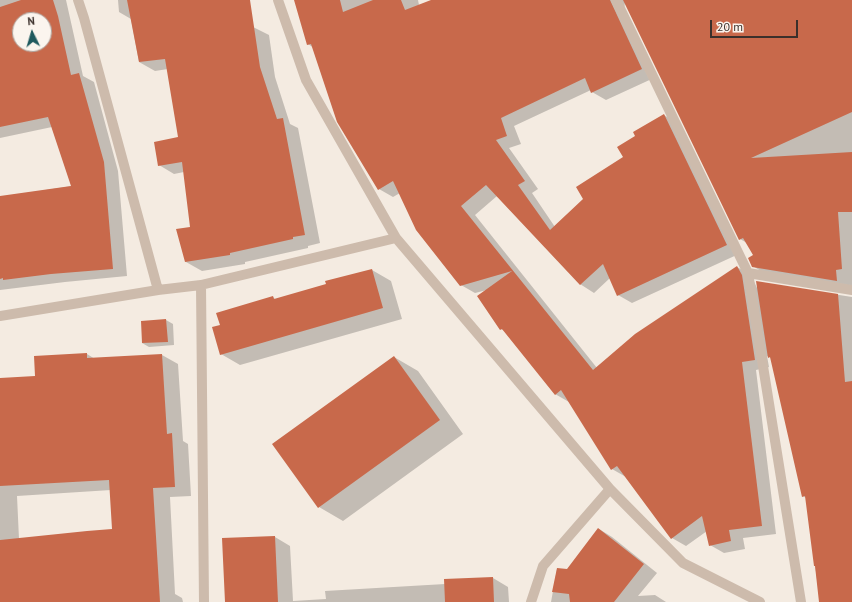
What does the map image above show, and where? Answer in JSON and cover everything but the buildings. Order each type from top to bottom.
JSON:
[{"type":"street","points":[[78,0],[158,290]]},
{"type":"street","points":[[278,0],[306,80],[396,238],[610,489],[683,563],[760,602]]},
{"type":"street","points":[[616,0],[748,272],[801,602]]},
{"type":"street","points":[[0,316],[158,290],[201,285],[396,238]]},
{"type":"street","points":[[748,272],[852,290]]},
{"type":"street","points":[[201,285],[204,602]]},
{"type":"street","points":[[531,602],[543,566],[610,489]]}]
